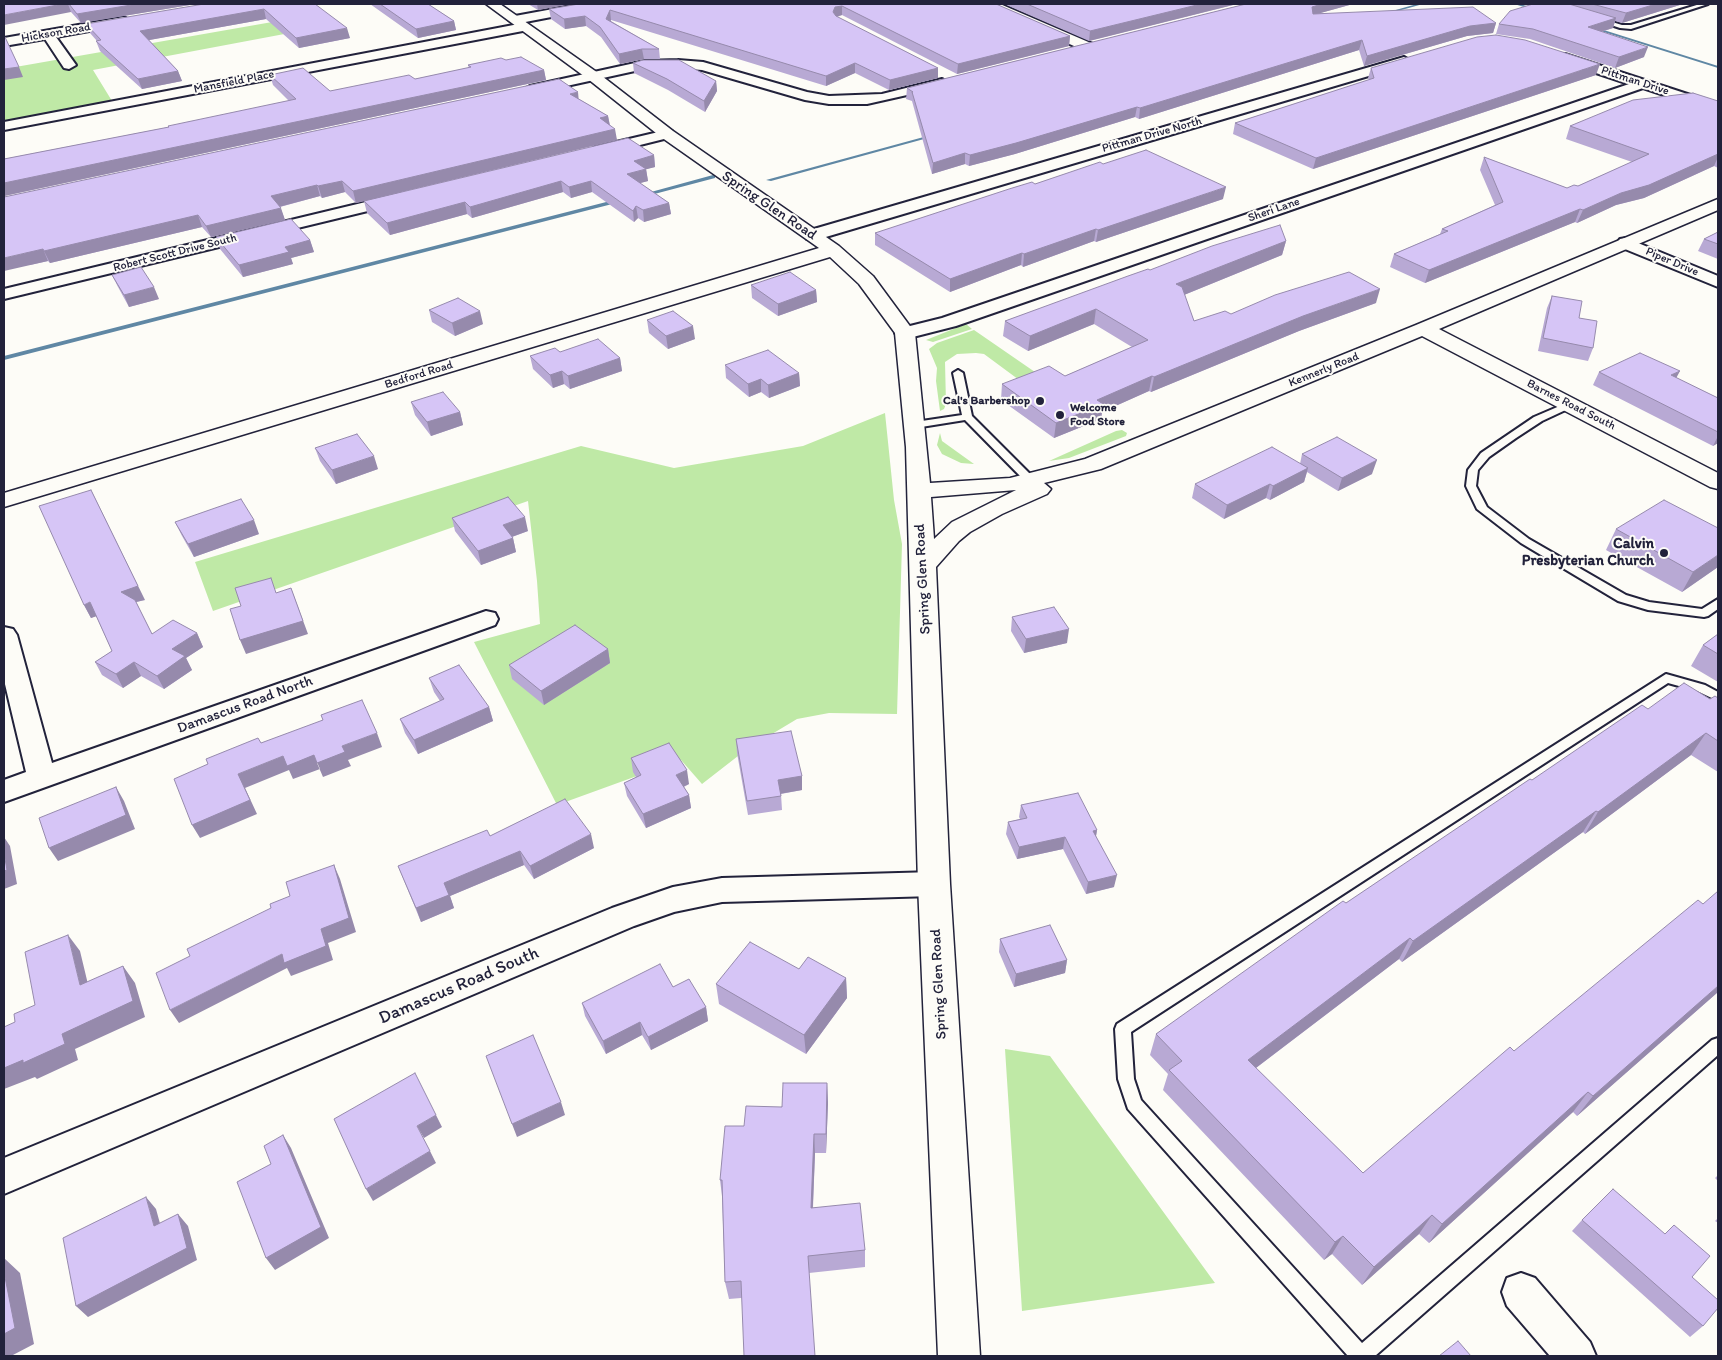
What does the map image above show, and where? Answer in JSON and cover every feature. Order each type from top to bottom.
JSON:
[{"type":"street","name":"Spring Glen Road","points":[[492,4],[592,76],[667,134],[833,250],[866,280],[905,332],[914,425],[923,566],[934,884],[959,1356]]},
{"type":"street","name":"Mansfield Place","points":[[4,126],[519,24],[598,4]]},
{"type":"street","points":[[990,4],[1093,46],[1069,52]]},
{"type":"street","name":"Hickson Road","points":[[4,42],[132,20]]},
{"type":"street","points":[[48,34],[69,65]]},
{"type":"street","name":"Pittman Drive","points":[[1551,53],[1718,109]]},
{"type":"street","name":"Pittman Drive North","points":[[813,236],[1416,57]]},
{"type":"street","points":[[512,94],[644,65],[691,64],[805,96],[845,101],[890,96],[955,80],[936,71]]},
{"type":"street","name":"Sheri Lane","points":[[905,332],[959,319],[1642,84]]},
{"type":"street","points":[[587,153],[667,134]]},
{"type":"street","name":"Robert Scott Drive South","points":[[4,294],[412,196]]},
{"type":"street","name":"Kennerly Road","points":[[918,491],[976,488],[1030,480],[1086,466],[1423,329],[1718,204]]},
{"type":"street","name":"Piper Drive","points":[[1626,243],[1718,282]]},
{"type":"street","name":"Bedford Road","points":[[4,500],[833,250]]},
{"type":"street","name":"Barnes Road South","points":[[1423,329],[1718,482]]},
{"type":"street","points":[[923,566],[950,536],[961,527],[994,509],[1086,466]]},
{"type":"street","name":"Damascus Road North","points":[[4,791],[486,619]]},
{"type":"street","points":[[4,635],[42,778]]},
{"type":"street","name":"Damascus Road South","points":[[4,1176],[623,917],[673,900],[722,890],[934,884]]},
{"type":"street","points":[[1521,1292],[1576,1356]]},
{"type":"lane","points":[[1596,20],[1622,27],[1631,27],[1705,4]]},
{"type":"lane","points":[[958,373],[967,417],[1030,480]]},
{"type":"lane","points":[[1569,405],[1538,419],[1512,436],[1479,462],[1473,470],[1470,486],[1482,509],[1525,541],[1622,598],[1648,606],[1704,613],[1718,603]]},
{"type":"lane","points":[[914,425],[967,417]]},
{"type":"lane","points":[[1718,697],[1701,688],[1666,678],[1123,1029],[1126,1079],[1134,1104],[1361,1356],[1718,1046]]},
{"type":"green space","points":[[278,21],[295,32],[93,70],[112,101],[4,122],[4,69]]},
{"type":"green space","points":[[966,324],[972,329],[933,342],[926,340]]},
{"type":"green space","points":[[974,330],[1048,381],[1030,388],[984,354],[957,354],[945,362],[946,404],[944,409],[940,411],[936,381],[937,368],[929,349],[937,343]]},
{"type":"green space","points":[[885,413],[894,500],[902,544],[897,714],[829,713],[797,719],[747,749],[702,784],[681,760],[557,805],[474,642],[540,624],[528,501],[213,611],[195,562],[581,446],[674,468],[803,446]]},
{"type":"green space","points":[[1122,430],[1127,433],[1126,436],[1069,458],[1049,461],[1116,431]]},
{"type":"green space","points":[[940,433],[942,441],[974,464],[961,463],[942,454],[937,445]]},
{"type":"green space","points":[[1005,1049],[1050,1056],[1215,1283],[1022,1311]]},
{"type":"building","points":[[4,4],[63,4],[4,15]]},
{"type":"building","points":[[69,4],[137,4],[77,14]]},
{"type":"building","points":[[204,4],[315,4],[347,28],[296,38],[264,9],[140,31],[178,71],[138,79],[96,41],[101,40],[86,24]]},
{"type":"building","points":[[380,4],[428,4],[454,21],[416,29]]},
{"type":"building","points":[[579,4],[996,4],[1070,36],[958,64],[842,6],[835,7],[833,12],[836,16],[938,68],[890,80],[855,63],[826,76],[610,10],[606,19],[659,49],[642,49],[619,54],[600,27],[585,16],[564,19],[549,9]]},
{"type":"building","points":[[1027,4],[1201,4],[1090,31]]},
{"type":"building","points":[[1246,4],[1322,4],[1312,7],[1313,14],[1473,7],[1496,23],[1470,26],[1367,56],[1362,40],[1140,108],[1137,107],[1016,143],[970,155],[965,153],[933,163],[913,92],[907,88]]},
{"type":"building","points":[[1533,4],[1569,4],[1616,18],[1588,27],[1648,47],[1619,57],[1533,29],[1499,24],[1510,11]]},
{"type":"building","points":[[1592,4],[1656,4],[1626,13]]},
{"type":"building","points":[[1496,35],[1525,40],[1600,64],[1316,158],[1235,123],[1374,78],[1371,68],[1477,37]]},
{"type":"building","points":[[5,37],[19,67],[4,69]]},
{"type":"building","points":[[521,57],[544,70],[4,183],[4,159],[169,127],[296,99],[270,75],[303,68],[330,91],[409,75],[415,79],[471,67],[468,65],[501,58],[506,60]]},
{"type":"building","points":[[643,60],[679,60],[716,81],[704,101],[667,79],[633,63]]},
{"type":"building","points":[[559,79],[578,92],[570,94],[608,116],[600,118],[615,129],[353,191],[342,181],[317,185],[271,196],[281,208],[206,226],[198,215],[44,251],[43,249],[4,258],[4,197]]},
{"type":"building","points":[[1693,93],[1718,101],[1718,154],[1649,185],[1621,193],[1583,210],[1580,209],[1429,270],[1394,254],[1448,231],[1442,229],[1503,202],[1484,157],[1567,188],[1574,185],[1578,186],[1649,154],[1570,126],[1633,100]]},
{"type":"building","points":[[628,138],[654,155],[634,161],[646,169],[627,174],[669,203],[643,210],[636,206],[633,211],[591,181],[569,187],[561,181],[470,207],[465,202],[387,223],[364,201]]},
{"type":"building","points":[[1146,150],[1226,187],[1024,254],[1022,253],[950,279],[875,233],[1009,189],[1032,182],[1035,184],[1100,162],[1103,164]]},
{"type":"building","points":[[291,219],[310,240],[285,247],[289,252],[239,265],[216,237]]},
{"type":"building","points":[[1280,225],[1286,241],[1176,284],[1182,287],[1194,321],[1225,311],[1231,314],[1275,295],[1349,272],[1380,289],[1303,316],[1154,377],[1152,376],[1097,400],[1103,404],[1056,423],[1002,384],[1049,366],[1065,376],[1148,340],[1096,309],[1030,336],[1005,321],[1212,246]]},
{"type":"building","points":[[1718,232],[1718,244],[1704,239]]},
{"type":"building","points":[[141,267],[154,287],[124,295],[112,275]]},
{"type":"building","points":[[790,272],[816,290],[778,304],[751,285]]},
{"type":"building","points":[[1552,296],[1582,301],[1579,318],[1597,321],[1593,348],[1543,338]]},
{"type":"building","points":[[458,298],[480,311],[452,323],[429,310]]},
{"type":"building","points":[[673,311],[693,326],[666,336],[647,320]]},
{"type":"building","points":[[598,339],[620,358],[568,376],[562,371],[550,375],[530,356],[555,348],[560,352]]},
{"type":"building","points":[[768,350],[799,373],[768,385],[761,379],[748,384],[725,365]]},
{"type":"building","points":[[1640,353],[1680,371],[1671,375],[1718,398],[1718,432],[1599,372]]},
{"type":"building","points":[[443,392],[460,412],[427,422],[411,402]]},
{"type":"building","points":[[357,434],[374,456],[332,470],[315,448]]},
{"type":"building","points":[[1337,437],[1377,460],[1342,478],[1302,454]]},
{"type":"building","points":[[1272,447],[1308,468],[1273,486],[1270,484],[1227,505],[1195,484]]},
{"type":"building","points":[[91,490],[138,586],[121,592],[135,600],[152,634],[173,620],[197,633],[172,649],[185,656],[157,676],[134,662],[116,674],[95,662],[112,651],[90,602],[84,605],[39,506]]},
{"type":"building","points":[[508,497],[525,517],[503,525],[513,538],[478,551],[452,518]]},
{"type":"building","points":[[241,499],[254,520],[188,544],[175,522]]},
{"type":"building","points":[[1664,500],[1718,528],[1718,555],[1693,572],[1616,529]]},
{"type":"building","points":[[271,578],[276,593],[291,588],[303,621],[240,640],[230,609],[241,606],[235,588]]},
{"type":"building","points":[[1054,607],[1069,629],[1026,639],[1012,617]]},
{"type":"building","points":[[575,625],[608,649],[541,691],[509,665]]},
{"type":"building","points":[[1718,634],[1718,654],[1703,645]]},
{"type":"building","points":[[459,665],[489,707],[414,740],[400,719],[444,699],[429,678]]},
{"type":"building","points":[[1684,683],[1710,699],[1715,696],[1718,698],[1718,741],[1706,733],[1598,812],[1596,811],[1413,941],[1410,938],[1248,1060],[1363,1173],[1510,1047],[1514,1051],[1698,900],[1703,904],[1718,891],[1718,986],[1593,1096],[1588,1092],[1442,1224],[1432,1215],[1374,1267],[1343,1236],[1335,1242],[1169,1070],[1182,1061],[1156,1034],[1343,901],[1346,903],[1642,705],[1648,709]]},
{"type":"building","points":[[362,700],[377,733],[342,746],[345,752],[317,763],[314,755],[287,766],[283,756],[238,774],[250,800],[192,825],[174,779],[208,764],[206,759],[258,738],[261,743],[323,720],[321,715]]},
{"type":"building","points":[[791,731],[802,776],[778,780],[781,796],[747,801],[736,739]]},
{"type":"building","points":[[669,743],[687,770],[676,775],[689,795],[643,814],[624,783],[641,775],[631,758]]},
{"type":"building","points":[[116,787],[126,815],[49,848],[39,818]]},
{"type":"building","points":[[1078,793],[1097,830],[1093,831],[1117,875],[1088,882],[1065,837],[1019,847],[1008,822],[1027,818],[1021,805]]},
{"type":"building","points":[[565,799],[591,834],[530,866],[520,851],[444,883],[449,895],[416,908],[398,866],[487,830],[490,836]]},
{"type":"building","points":[[4,853],[7,870],[4,871]]},
{"type":"building","points":[[334,865],[349,918],[321,929],[326,946],[284,963],[282,954],[170,1010],[156,973],[190,956],[187,949],[271,908],[270,904],[290,896],[286,882]]},
{"type":"building","points":[[1050,925],[1067,960],[1016,974],[1000,939]]},
{"type":"building","points":[[68,935],[80,985],[123,966],[133,1001],[62,1034],[65,1044],[23,1063],[23,1060],[4,1068],[4,1027],[15,1022],[14,1014],[35,1005],[25,952]]},
{"type":"building","points":[[750,942],[799,969],[808,957],[846,978],[804,1035],[716,984]]},
{"type":"building","points":[[660,964],[673,987],[689,979],[706,1007],[648,1037],[640,1022],[603,1041],[582,1003]]},
{"type":"building","points":[[533,1035],[561,1102],[512,1124],[486,1056]]},
{"type":"building","points":[[415,1073],[436,1115],[417,1126],[430,1151],[366,1189],[334,1119]]},
{"type":"building","points":[[783,1083],[827,1083],[826,1134],[814,1134],[811,1208],[860,1203],[865,1250],[808,1256],[815,1356],[744,1356],[741,1281],[725,1282],[722,1180],[720,1180],[725,1126],[744,1126],[746,1106],[782,1107]]},
{"type":"building","points":[[283,1135],[321,1227],[266,1258],[237,1182],[271,1164],[264,1146]]},
{"type":"building","points":[[1613,1189],[1665,1234],[1674,1225],[1710,1256],[1692,1277],[1718,1300],[1718,1308],[1703,1326],[1582,1220]]},
{"type":"building","points":[[146,1197],[154,1226],[178,1214],[187,1248],[76,1306],[63,1238]]},
{"type":"building","points":[[4,1272],[15,1328],[4,1334]]},
{"type":"building","points":[[1458,1341],[1471,1356],[1439,1356]]},
{"type":"waterway","points":[[1387,13],[1421,4]]},
{"type":"waterway","points":[[1516,4],[1534,9]]},
{"type":"waterway","points":[[1592,27],[1718,67]]},
{"type":"waterway","points":[[769,180],[933,136]]},
{"type":"waterway","points":[[643,195],[713,177]]},
{"type":"waterway","points":[[4,358],[618,201]]},
{"type":"place","name":"Cal's Barbershop","points":[[1040,401]]},
{"type":"place","name":"Welcome Food Store","points":[[1060,415]]},
{"type":"place","name":"Calvin Presbyterian Church","points":[[1664,553]]}]
